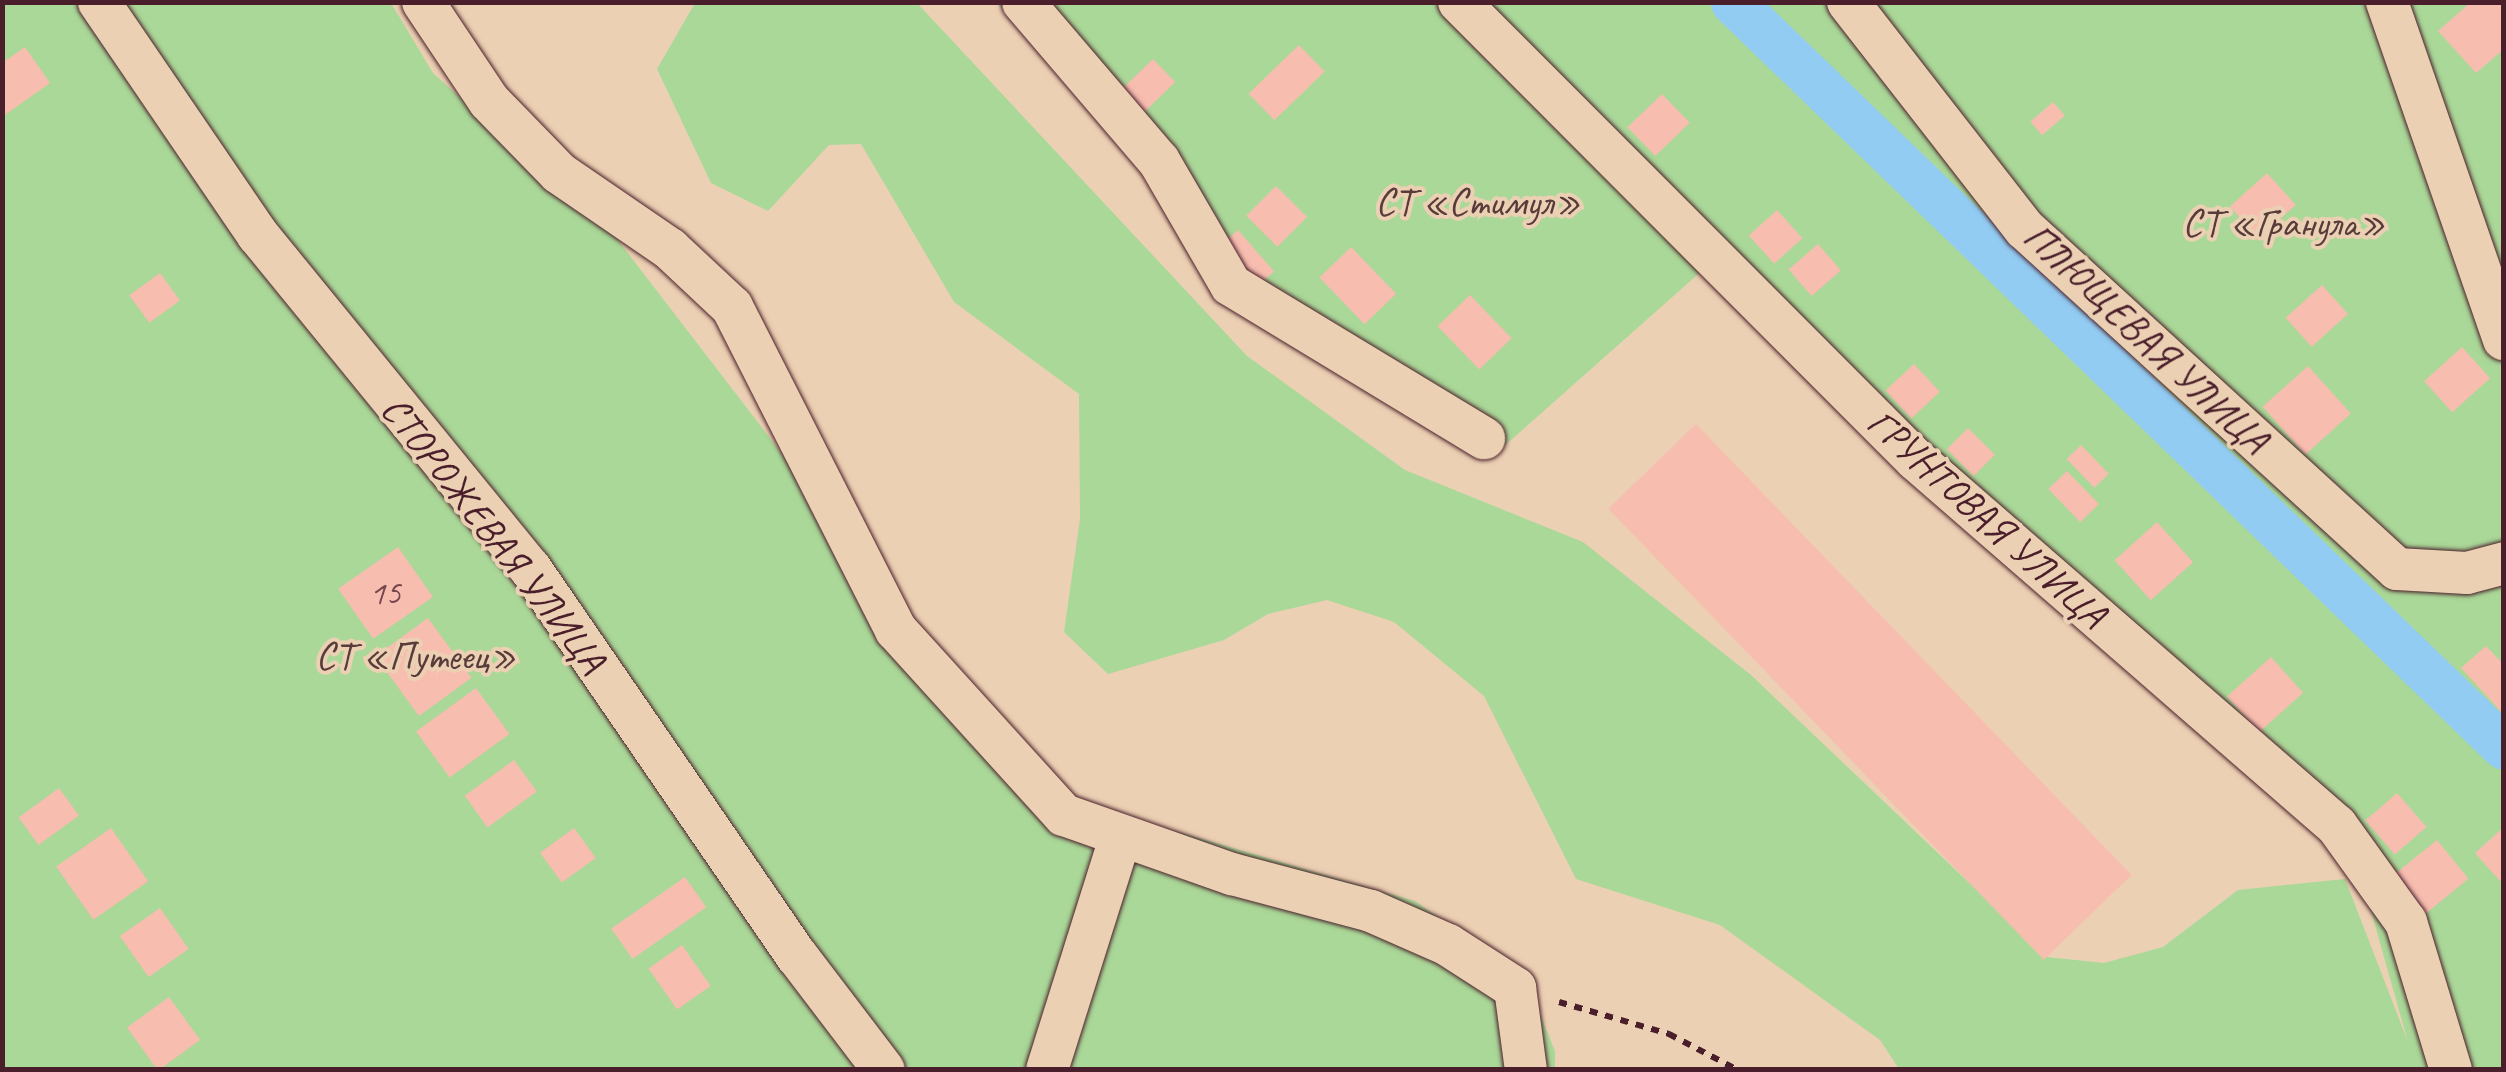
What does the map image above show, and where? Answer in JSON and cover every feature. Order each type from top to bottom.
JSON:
[{"type":"street","name":"СТОРОЖЕВАЯ УЛИЦА","points":[[100,2],[258,235],[530,568],[797,956],[884,1070]]},
{"type":"street","points":[[423,2],[489,101],[558,173],[670,249],[732,306],[896,630],[1064,815],[1120,839],[1370,911],[1448,946],[1515,988],[1526,1070]]},
{"type":"street","points":[[1023,2],[1159,161],[1231,285],[1484,438]]},
{"type":"street","name":"ГРУНТОВАЯ УЛИЦА","points":[[1458,2],[1915,459],[2338,826],[2406,922],[2450,1070]]},
{"type":"street","name":"ПЛЮЩЕВАЯ УЛИЦА","points":[[1848,2],[2025,228],[2397,570],[2467,573],[2504,563]]},
{"type":"street","points":[[2387,2],[2504,339]]},
{"type":"street","points":[[1048,1070],[1120,839]]},
{"type":"path","points":[[1515,988],[1669,1034],[1738,1070]]},
{"type":"green space","name":"СТ «Путеец»","points":[[2,3],[391,3],[433,73],[617,239],[1042,792],[1415,901],[1525,977],[1555,1051],[1555,1069],[3,1069]]},
{"type":"green space","points":[[695,3],[917,3],[1247,356],[1405,470],[1583,542],[1751,675],[2047,957],[2104,963],[2163,947],[2238,890],[2345,879],[2408,1042],[2362,879],[1705,268],[1493,456],[1248,287],[997,3],[2503,3],[2503,1069],[1899,1069],[1880,1040],[1720,925],[1576,879],[1484,696],[1394,622],[1327,600],[1268,614],[1224,640],[1108,674],[1064,632],[1080,519],[1079,394],[954,302],[861,144],[829,145],[768,211],[711,183],[657,69]]},
{"type":"building","points":[[2471,2],[2504,2],[2504,49],[2476,73],[2438,31]]},
{"type":"building","points":[[1299,45],[1325,72],[1274,120],[1249,94]]},
{"type":"building","points":[[25,47],[50,83],[2,117],[2,63]]},
{"type":"building","points":[[1153,59],[1175,82],[1138,118],[1116,95]]},
{"type":"building","points":[[1662,94],[1690,123],[1655,156],[1627,127]]},
{"type":"building","points":[[2053,102],[2065,116],[2042,135],[2030,122]]},
{"type":"building","points":[[2267,173],[2296,205],[2259,238],[2230,206]]},
{"type":"building","points":[[1276,186],[1307,217],[1277,247],[1246,216]]},
{"type":"building","points":[[1777,210],[1802,238],[1774,264],[1749,235]]},
{"type":"building","points":[[1238,230],[1274,272],[1258,285],[1222,244]]},
{"type":"building","points":[[1818,244],[1841,270],[1812,296],[1789,270]]},
{"type":"building","points":[[1351,247],[1396,294],[1365,324],[1319,278]]},
{"type":"building","points":[[160,273],[180,301],[149,323],[129,295]]},
{"type":"building","points":[[2322,285],[2348,314],[2312,347],[2286,318]]},
{"type":"building","points":[[1470,295],[1512,338],[1479,369],[1438,326]]},
{"type":"building","points":[[2462,347],[2490,378],[2452,412],[2424,381]]},
{"type":"building","points":[[1914,364],[1940,392],[1911,418],[1885,391]]},
{"type":"building","points":[[2308,366],[2351,414],[2305,454],[2263,407]]},
{"type":"building","points":[[1696,424],[2132,875],[2044,960],[1608,509]]},
{"type":"building","points":[[1968,428],[1995,455],[1974,476],[1947,449]]},
{"type":"building","points":[[2081,445],[2109,474],[2094,488],[2067,459]]},
{"type":"building","points":[[2067,471],[2099,504],[2080,522],[2048,489]]},
{"type":"building","points":[[2157,522],[2193,562],[2151,600],[2115,560]]},
{"type":"building","points":[[398,547],[433,597],[373,639],[338,589]]},
{"type":"building","points":[[428,618],[471,678],[419,716],[375,656]]},
{"type":"building","points":[[2486,646],[2504,665],[2504,715],[2461,668]]},
{"type":"building","points":[[2271,657],[2303,693],[2259,732],[2227,696]]},
{"type":"building","points":[[476,688],[510,734],[450,778],[416,731]]},
{"type":"building","points":[[514,760],[537,792],[488,827],[465,796]]},
{"type":"building","points":[[59,788],[79,816],[39,845],[19,817]]},
{"type":"building","points":[[2397,793],[2427,827],[2395,855],[2365,821]]},
{"type":"building","points":[[2504,827],[2504,878],[2500,881],[2475,853]]},
{"type":"building","points":[[111,828],[148,881],[93,920],[56,866]]},
{"type":"building","points":[[574,828],[596,858],[562,883],[540,853]]},
{"type":"building","points":[[2437,840],[2468,879],[2426,913],[2394,875]]},
{"type":"building","points":[[685,877],[706,907],[632,959],[611,929]]},
{"type":"building","points":[[160,908],[189,949],[149,977],[120,936]]},
{"type":"building","points":[[682,945],[711,986],[677,1009],[648,969]]},
{"type":"building","points":[[169,997],[200,1040],[158,1070],[127,1028]]},
{"type":"waterway","points":[[1733,2],[2504,747]]},
{"type":"park label","name":"СТ «Стимул»","points":[[1478,202]]},
{"type":"park label","name":"СТ «Гранула»","points":[[2284,223]]}]
